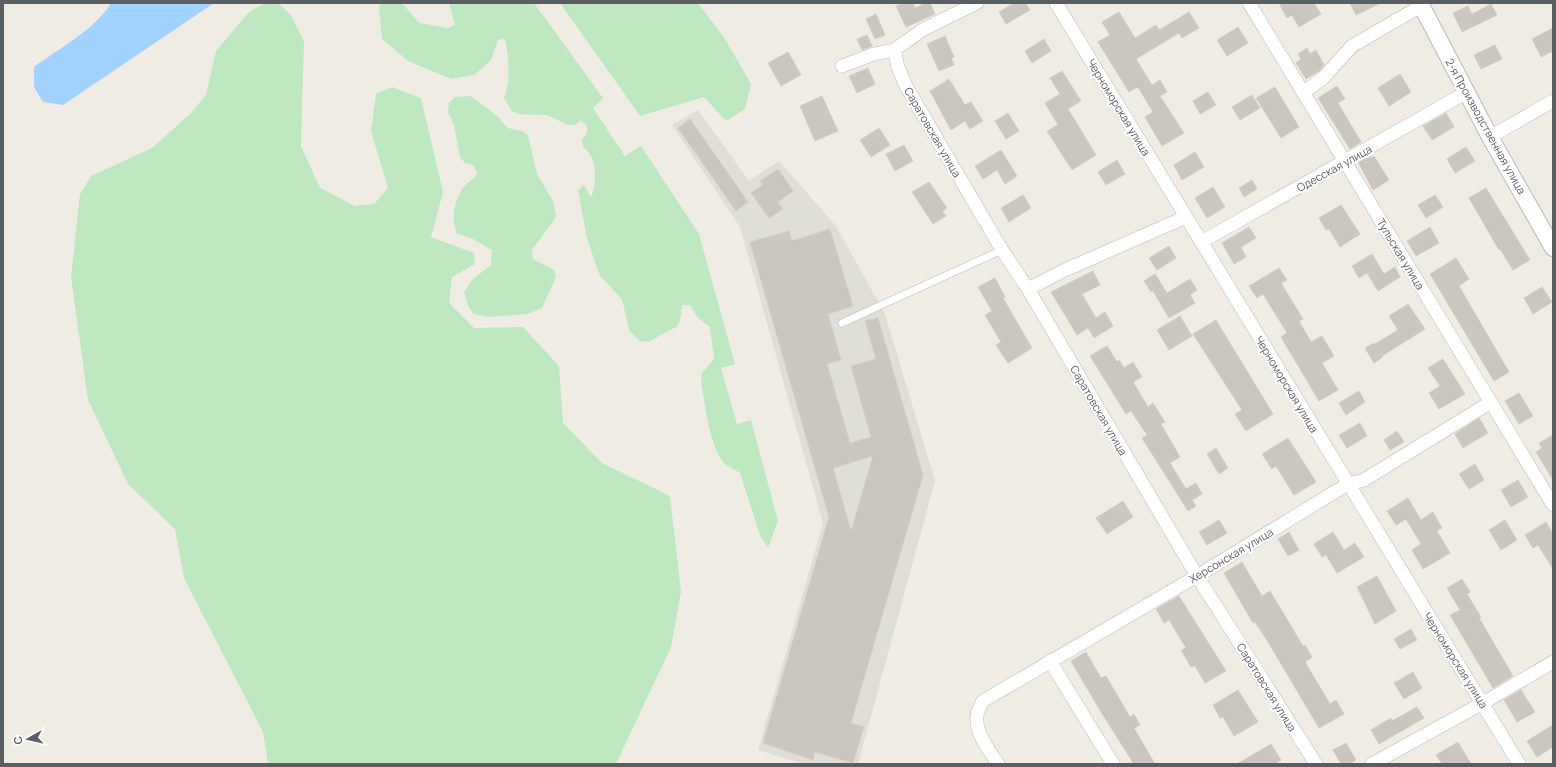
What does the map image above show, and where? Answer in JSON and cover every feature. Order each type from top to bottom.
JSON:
[{"type":"street","points":[[842,66],[874,54],[894,50],[924,29],[977,3]]},
{"type":"street","name":"Черноморская улица","points":[[1056,3],[1519,764]]},
{"type":"street","name":"Тульская улица","points":[[1249,3],[1553,505]]},
{"type":"street","points":[[1303,93],[1324,77],[1352,46],[1420,4]]},
{"type":"street","name":"2-я Производственная улица","points":[[1420,4],[1490,137],[1553,248]]},
{"type":"street","name":"Саратовская улица","points":[[894,50],[898,67],[906,86],[1002,250],[1028,289],[1196,576],[1316,764]]},
{"type":"street","name":"Одесская улица","points":[[1201,242],[1467,92]]},
{"type":"street","points":[[1490,137],[1553,101]]},
{"type":"street","points":[[1028,289],[1065,270],[1186,217]]},
{"type":"street","name":"Херсонская улица","points":[[998,764],[981,736],[977,726],[976,714],[983,701],[1196,576],[1348,484],[1364,480],[1491,402]]},
{"type":"street","points":[[1050,661],[1113,764]]},
{"type":"street","points":[[1372,764],[1483,703],[1553,662]]},
{"type":"lane","points":[[842,323],[1002,250]]},
{"type":"shaded area","points":[[698,110],[749,181],[779,161],[836,226],[885,314],[935,481],[858,764],[804,764],[758,750],[823,523],[740,227],[672,125]]},
{"type":"green space","points":[[266,3],[278,3],[290,14],[304,41],[301,146],[320,188],[355,206],[374,204],[388,188],[371,131],[376,94],[392,87],[421,98],[443,192],[431,237],[474,253],[475,264],[452,277],[449,303],[474,328],[523,327],[559,366],[563,423],[602,463],[670,496],[681,592],[671,647],[616,764],[268,764],[263,732],[184,578],[175,529],[128,484],[88,400],[71,277],[80,194],[91,176],[152,148],[190,114],[206,95],[216,51],[249,12]]},
{"type":"green space","points":[[381,3],[402,3],[419,23],[447,28],[455,25],[449,3],[534,3],[603,98],[593,108],[625,156],[641,146],[699,234],[735,364],[721,368],[737,424],[751,420],[778,521],[768,548],[760,535],[740,473],[726,465],[720,458],[712,437],[706,413],[701,380],[702,373],[714,359],[710,327],[698,318],[690,305],[682,305],[680,321],[676,327],[648,342],[640,341],[629,330],[622,299],[600,276],[587,239],[578,190],[584,185],[591,197],[595,177],[594,163],[588,152],[583,147],[582,140],[587,133],[587,126],[581,120],[575,125],[568,125],[547,115],[519,114],[512,111],[504,98],[508,84],[509,69],[505,39],[498,40],[491,60],[474,75],[451,79],[408,61],[382,39],[379,7]]},
{"type":"green space","points":[[560,3],[698,3],[725,39],[751,84],[745,109],[726,121],[704,97],[640,116]]},
{"type":"green space","points":[[471,96],[496,115],[508,128],[522,131],[528,135],[537,174],[553,201],[556,217],[532,250],[533,259],[554,270],[556,277],[542,308],[528,314],[490,317],[474,314],[469,308],[464,292],[473,279],[491,265],[492,250],[471,238],[457,234],[454,223],[455,205],[459,194],[477,173],[473,165],[465,163],[460,157],[454,125],[448,112],[449,103],[455,97]]},
{"type":"water","points":[[111,3],[214,3],[63,105],[43,102],[34,87],[34,67],[86,30],[96,21]]},
{"type":"building","points":[[903,3],[913,3],[915,8],[926,3],[930,3],[935,14],[906,27],[896,6]]},
{"type":"building","points":[[1014,3],[1025,3],[1030,10],[1006,24],[999,12]]},
{"type":"building","points":[[1279,3],[1314,3],[1321,14],[1299,27],[1292,15],[1287,18]]},
{"type":"building","points":[[1350,3],[1381,3],[1356,15]]},
{"type":"building","points":[[1491,4],[1497,15],[1462,32],[1453,13],[1468,6],[1472,14]]},
{"type":"building","points":[[1119,12],[1135,38],[1156,25],[1159,30],[1189,12],[1199,28],[1182,38],[1179,33],[1136,59],[1152,85],[1160,80],[1167,92],[1160,96],[1184,133],[1162,146],[1145,117],[1153,112],[1138,87],[1129,92],[1098,42],[1110,35],[1102,22]]},
{"type":"building","points":[[876,14],[885,35],[875,39],[866,19]]},
{"type":"building","points":[[1238,27],[1248,43],[1227,56],[1217,40]]},
{"type":"building","points":[[1553,28],[1553,51],[1541,57],[1532,39]]},
{"type":"building","points":[[867,35],[872,46],[862,50],[857,39]]},
{"type":"building","points":[[945,36],[954,57],[951,58],[954,65],[939,71],[927,44]]},
{"type":"building","points":[[1044,39],[1051,51],[1032,63],[1025,51]]},
{"type":"building","points":[[1495,45],[1502,59],[1481,69],[1474,55]]},
{"type":"building","points":[[1307,48],[1310,54],[1316,50],[1324,65],[1319,71],[1306,79],[1296,63],[1301,59],[1298,54]]},
{"type":"building","points":[[788,52],[801,75],[781,86],[768,63]]},
{"type":"building","points":[[868,68],[875,84],[857,93],[849,76]]},
{"type":"building","points":[[1062,71],[1081,101],[1068,109],[1096,155],[1072,170],[1047,131],[1058,125],[1045,103],[1060,94],[1050,78]]},
{"type":"building","points":[[1400,74],[1411,92],[1389,106],[1378,88]]},
{"type":"building","points":[[949,79],[965,105],[971,102],[983,121],[970,129],[965,121],[951,130],[930,91]]},
{"type":"building","points":[[1337,86],[1345,99],[1338,103],[1361,142],[1350,149],[1318,98]]},
{"type":"building","points":[[1275,87],[1299,127],[1281,138],[1256,98]]},
{"type":"building","points":[[1208,92],[1216,105],[1200,114],[1193,101]]},
{"type":"building","points":[[1252,95],[1260,108],[1240,120],[1232,107]]},
{"type":"building","points":[[822,96],[838,131],[815,141],[800,106]]},
{"type":"building","points":[[1008,113],[1019,131],[1006,139],[995,121]]},
{"type":"building","points":[[1446,113],[1454,127],[1432,140],[1423,126]]},
{"type":"building","points":[[690,119],[748,202],[736,211],[678,128]]},
{"type":"building","points":[[879,128],[890,145],[871,157],[860,140]]},
{"type":"building","points":[[904,145],[913,161],[895,171],[886,154]]},
{"type":"building","points":[[1466,147],[1475,161],[1455,173],[1447,159]]},
{"type":"building","points":[[1001,150],[1017,176],[1005,184],[997,170],[983,179],[975,166]]},
{"type":"building","points":[[1195,152],[1204,167],[1182,180],[1174,165]]},
{"type":"building","points":[[1370,156],[1371,158],[1374,156],[1389,180],[1373,190],[1358,162]]},
{"type":"building","points":[[1117,160],[1125,174],[1106,185],[1098,172]]},
{"type":"building","points":[[778,169],[793,191],[778,202],[783,209],[769,218],[751,193],[763,185],[760,181]]},
{"type":"building","points":[[1252,180],[1257,189],[1244,197],[1239,188]]},
{"type":"building","points":[[929,182],[947,208],[942,211],[946,216],[933,224],[912,192]]},
{"type":"building","points":[[1213,187],[1225,207],[1207,218],[1195,198]]},
{"type":"building","points":[[1486,188],[1530,260],[1513,270],[1500,249],[1499,250],[1469,198]]},
{"type":"building","points":[[1023,195],[1031,208],[1009,222],[1001,208]]},
{"type":"building","points":[[1435,195],[1443,207],[1426,218],[1418,205]]},
{"type":"building","points":[[1341,205],[1360,234],[1340,247],[1329,229],[1326,230],[1319,218]]},
{"type":"building","points":[[1249,227],[1256,238],[1241,247],[1246,257],[1234,264],[1222,243]]},
{"type":"building","points":[[1430,227],[1439,243],[1416,256],[1407,241]]},
{"type":"building","points":[[830,229],[853,306],[828,314],[841,360],[827,364],[850,443],[871,437],[851,366],[876,359],[865,321],[878,318],[923,475],[851,723],[864,727],[853,763],[815,752],[813,760],[763,743],[829,517],[750,242],[789,231],[792,241]],"holes":[[[873,456],[851,531],[833,468]]]},
{"type":"building","points":[[1169,246],[1176,258],[1157,270],[1149,258]]},
{"type":"building","points":[[1372,254],[1384,274],[1395,267],[1400,277],[1378,291],[1367,273],[1359,278],[1352,266]]},
{"type":"building","points":[[1456,258],[1469,279],[1459,286],[1509,372],[1494,381],[1430,274]]},
{"type":"building","points":[[1279,268],[1287,280],[1281,283],[1303,319],[1299,321],[1311,342],[1322,336],[1334,356],[1322,363],[1338,390],[1319,401],[1281,337],[1287,333],[1263,294],[1257,298],[1249,286]]},
{"type":"building","points":[[1093,271],[1100,285],[1082,294],[1096,318],[1105,312],[1113,326],[1094,338],[1088,328],[1077,335],[1051,292]]},
{"type":"building","points":[[1155,274],[1167,293],[1190,279],[1197,290],[1190,295],[1195,303],[1169,318],[1153,291],[1151,292],[1144,281]]},
{"type":"building","points":[[995,278],[1005,297],[1003,298],[1032,348],[1008,363],[996,345],[1001,342],[985,315],[992,311],[978,287]]},
{"type":"building","points":[[1542,287],[1552,302],[1533,314],[1524,298]]},
{"type":"building","points":[[1408,304],[1425,329],[1382,356],[1383,357],[1374,363],[1365,348],[1374,343],[1375,344],[1398,330],[1389,316]]},
{"type":"building","points":[[1180,316],[1192,336],[1169,350],[1157,330]]},
{"type":"building","points":[[1216,320],[1273,414],[1246,431],[1235,414],[1242,410],[1193,334]]},
{"type":"building","points":[[1107,346],[1117,362],[1119,360],[1124,368],[1133,362],[1142,377],[1133,382],[1148,407],[1153,403],[1165,422],[1161,424],[1180,457],[1170,463],[1186,489],[1196,483],[1202,494],[1192,500],[1196,506],[1188,511],[1142,438],[1147,435],[1131,411],[1126,414],[1090,356]]},
{"type":"building","points":[[1443,359],[1465,394],[1439,409],[1429,393],[1440,386],[1428,368]]},
{"type":"building","points":[[1359,391],[1365,402],[1346,415],[1339,403]]},
{"type":"building","points":[[1519,393],[1533,416],[1519,424],[1505,401]]},
{"type":"building","points":[[1479,418],[1488,433],[1463,448],[1455,434]]},
{"type":"building","points":[[1360,423],[1367,436],[1347,448],[1339,435]]},
{"type":"building","points":[[1397,431],[1404,442],[1390,450],[1384,440]]},
{"type":"building","points":[[1553,435],[1553,480],[1536,452],[1542,448],[1539,443]]},
{"type":"building","points":[[1288,438],[1316,482],[1294,495],[1276,466],[1272,469],[1262,454]]},
{"type":"building","points":[[1216,448],[1228,468],[1219,474],[1207,454]]},
{"type":"building","points":[[1475,464],[1484,480],[1469,489],[1459,474]]},
{"type":"building","points":[[1518,480],[1528,497],[1511,507],[1501,490]]},
{"type":"building","points":[[1408,498],[1421,520],[1433,512],[1442,528],[1437,531],[1450,553],[1423,569],[1412,550],[1421,544],[1406,519],[1396,525],[1387,511]]},
{"type":"building","points":[[1123,501],[1133,517],[1107,534],[1096,518]]},
{"type":"building","points":[[1219,520],[1227,533],[1207,545],[1199,532]]},
{"type":"building","points":[[1505,520],[1517,540],[1501,550],[1489,530]]},
{"type":"building","points":[[1546,522],[1553,534],[1553,569],[1538,545],[1533,548],[1525,535]]},
{"type":"building","points":[[1289,532],[1299,550],[1288,556],[1278,539]]},
{"type":"building","points":[[1333,532],[1344,550],[1355,543],[1364,557],[1337,573],[1326,555],[1322,557],[1314,544]]},
{"type":"building","points":[[1242,562],[1262,596],[1270,591],[1303,646],[1305,645],[1312,657],[1305,662],[1330,704],[1336,700],[1344,714],[1319,728],[1268,642],[1255,622],[1253,623],[1224,573]]},
{"type":"building","points":[[1377,576],[1396,611],[1375,624],[1357,587]]},
{"type":"building","points":[[1462,579],[1470,592],[1467,594],[1481,617],[1479,618],[1513,676],[1493,688],[1450,615],[1460,610],[1447,588]]},
{"type":"building","points":[[1179,596],[1226,671],[1205,683],[1195,666],[1191,667],[1181,650],[1186,648],[1169,620],[1164,623],[1156,609]]},
{"type":"building","points":[[1411,629],[1417,640],[1400,649],[1394,639]]},
{"type":"building","points":[[1086,652],[1101,678],[1106,676],[1130,717],[1134,714],[1140,725],[1134,728],[1155,764],[1134,764],[1101,712],[1071,661]]},
{"type":"building","points":[[1413,672],[1422,688],[1404,699],[1394,683]]},
{"type":"building","points":[[1238,690],[1258,722],[1234,736],[1223,717],[1220,718],[1213,705]]},
{"type":"building","points":[[1521,690],[1535,712],[1517,722],[1504,700]]},
{"type":"building","points":[[1417,707],[1424,718],[1379,744],[1371,730],[1391,718],[1392,721]]},
{"type":"building","points":[[1553,725],[1553,747],[1537,757],[1527,741]]},
{"type":"building","points":[[1458,742],[1471,764],[1442,764],[1436,755]]},
{"type":"building","points":[[1346,743],[1356,760],[1349,764],[1341,764],[1333,750]]},
{"type":"building","points":[[1271,744],[1281,760],[1274,764],[1237,764]]}]
